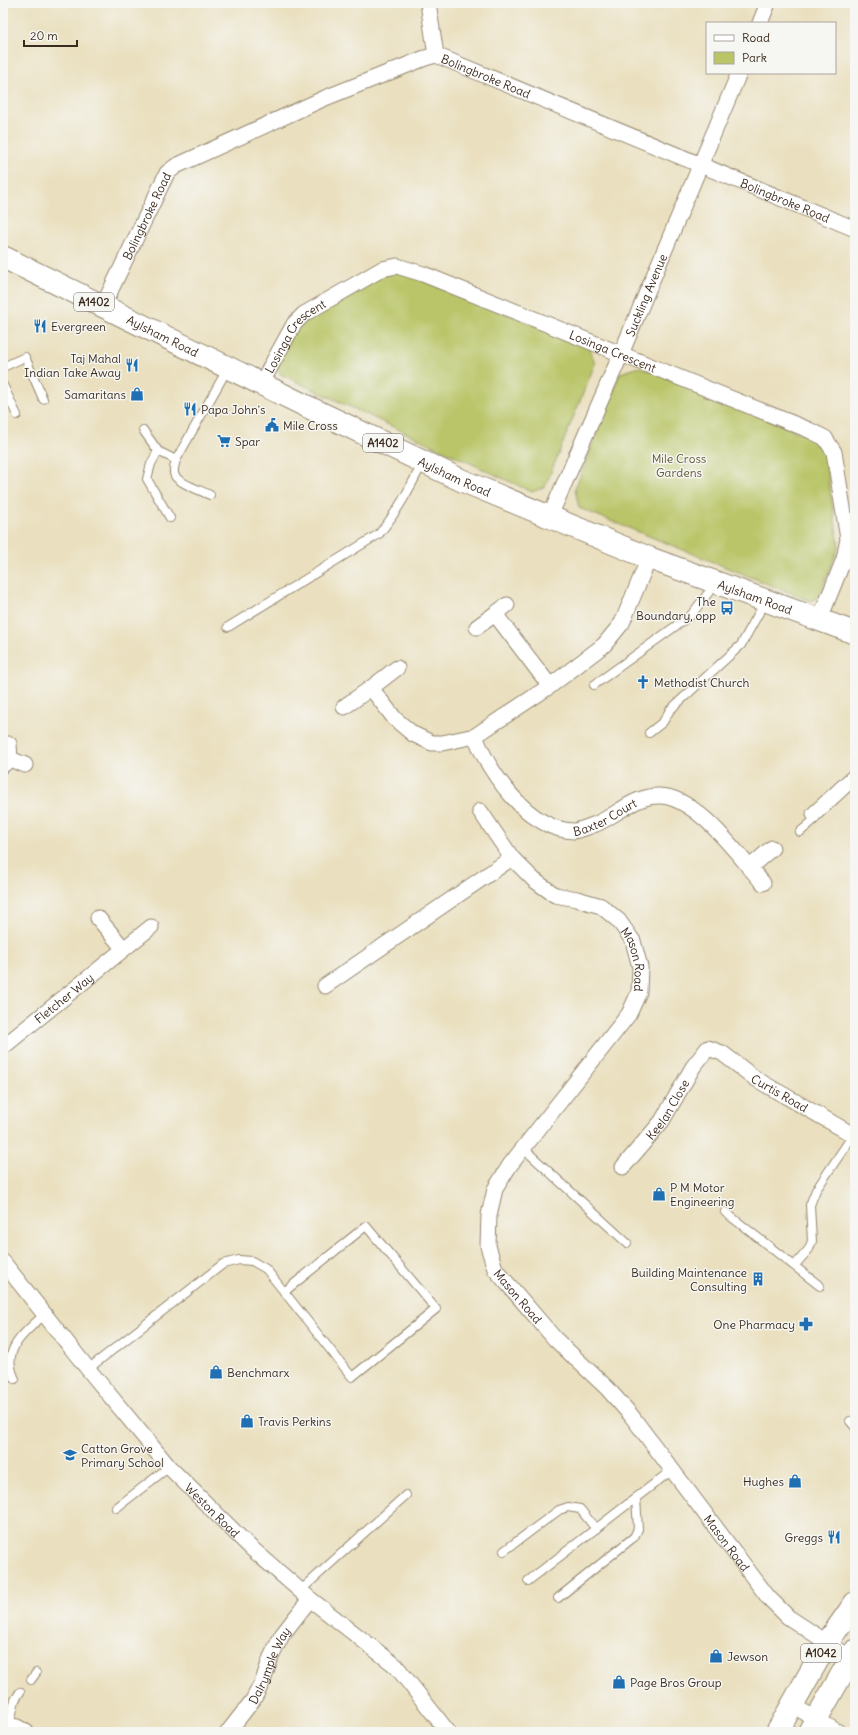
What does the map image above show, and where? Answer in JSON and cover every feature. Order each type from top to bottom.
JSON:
[{"type":"main road","name":"Aylsham Road","points":[[3,257],[228,368],[470,484],[649,558],[855,633]]},
{"type":"main road","name":"A1042","points":[[777,1732],[827,1643],[855,1603]]},
{"type":"main road","name":"A1042","points":[[813,1726],[853,1654]]},
{"type":"street","points":[[428,3],[436,56]]},
{"type":"street","points":[[760,22],[768,3]]},
{"type":"street","name":"Bolingbroke Road","points":[[103,306],[167,173],[176,166],[325,98],[425,58],[436,56],[855,229]]},
{"type":"street","name":"Suckling Avenue","points":[[550,516],[621,354],[739,74]]},
{"type":"street","name":"Losinga Crescent","points":[[261,384],[294,324],[304,314],[382,269],[397,266],[423,274],[809,430],[825,438],[834,452],[848,539],[844,559],[819,621]]},
{"type":"street","points":[[371,688],[395,719],[413,734],[432,743],[442,743],[475,736],[550,686],[604,645],[622,623],[649,558]]},
{"type":"street","points":[[477,627],[507,605]]},
{"type":"street","points":[[495,614],[550,686]]},
{"type":"street","points":[[344,707],[397,668]]},
{"type":"street","name":"Baxter Court","points":[[475,736],[495,776],[529,813],[549,825],[574,831],[597,824],[637,800],[659,796],[684,803],[702,815],[763,883]]},
{"type":"street","points":[[9,744],[7,762],[25,765]]},
{"type":"street","points":[[814,814],[855,776]]},
{"type":"street","name":"Mason Road","points":[[480,811],[512,858],[534,880],[555,895],[577,899],[601,906],[619,921],[634,941],[640,967],[639,992],[629,1014],[523,1148],[495,1189],[489,1215],[488,1246],[495,1269],[555,1339],[607,1388],[630,1414],[768,1597],[788,1617],[827,1643],[853,1654]]},
{"type":"street","points":[[749,868],[772,848]]},
{"type":"street","points":[[325,986],[512,858]]},
{"type":"street","points":[[98,918],[123,948]]},
{"type":"street","name":"Fletcher Way","points":[[3,1047],[150,927]]},
{"type":"street","name":"Curtis Road","points":[[708,1048],[722,1053],[756,1078],[854,1134]]},
{"type":"street","name":"Keelan Close","points":[[623,1167],[662,1121],[693,1067],[708,1048]]},
{"type":"street","name":"Weston Road","points":[[3,1262],[88,1369],[169,1467],[232,1530],[305,1595],[396,1666],[448,1732]]},
{"type":"street","name":"Dalrymple Way","points":[[228,1732],[252,1700],[263,1681],[271,1657],[305,1595]]},
{"type":"street","points":[[792,1705],[813,1726],[838,1732]]},
{"type":"street","points":[[6,1725],[17,1727],[26,1732]]},
{"type":"lane","points":[[3,367],[25,357],[43,399]]},
{"type":"lane","points":[[210,494],[180,480],[175,476],[173,470],[176,460],[228,368]]},
{"type":"lane","points":[[3,385],[17,415]]},
{"type":"lane","points":[[143,430],[158,452],[176,460]]},
{"type":"lane","points":[[158,452],[151,464],[147,479],[170,518]]},
{"type":"lane","points":[[228,627],[379,534],[394,516],[408,493],[423,461]]},
{"type":"lane","points":[[594,685],[691,615],[717,583]]},
{"type":"lane","points":[[649,733],[663,722],[670,710],[741,645],[765,601]]},
{"type":"lane","points":[[800,832],[815,819],[814,814]]},
{"type":"lane","points":[[795,1265],[809,1249],[812,1241],[810,1205],[816,1190],[854,1134]]},
{"type":"lane","points":[[523,1148],[628,1243]]},
{"type":"lane","points":[[725,1212],[795,1265],[820,1286]]},
{"type":"lane","points":[[88,1369],[223,1264],[239,1260],[252,1261],[266,1269],[284,1292],[352,1377],[436,1309],[366,1226],[284,1292]]},
{"type":"lane","points":[[15,1379],[10,1370],[8,1359],[10,1348],[21,1335],[45,1314]]},
{"type":"lane","points":[[116,1508],[169,1467]]},
{"type":"lane","points":[[528,1581],[672,1470]]},
{"type":"lane","points":[[305,1595],[406,1495]]},
{"type":"lane","points":[[558,1598],[634,1537],[638,1529],[636,1498]]},
{"type":"lane","points":[[504,1551],[559,1510],[568,1507],[580,1509],[596,1529]]},
{"type":"lane","points":[[6,1725],[15,1700],[20,1692]]},
{"type":"green space","points":[[405,272],[590,348],[595,364],[545,487],[532,492],[280,374],[277,365],[295,328],[385,273]]},
{"type":"green space","name":"Mile Cross Gardens","points":[[640,367],[808,436],[824,451],[839,546],[819,597],[810,601],[579,508],[575,489],[620,373]]},
{"type":"place","name":"Evergreen","points":[[40,326]]},
{"type":"place","name":"Taj Mahal Indian Take Away","points":[[132,365]]},
{"type":"place","name":"Samaritans","points":[[137,394]]},
{"type":"place","name":"Papa John's","points":[[190,409]]},
{"type":"place","name":"Mile Cross","points":[[272,425]]},
{"type":"place","name":"Spar","points":[[224,441]]},
{"type":"place","name":"The Boundary, opp","points":[[727,608]]},
{"type":"place","name":"Methodist Church","points":[[643,682]]},
{"type":"place","name":"P M Motor Engineering","points":[[659,1194]]},
{"type":"place","name":"Building Maintenance Consulting","points":[[758,1279]]},
{"type":"place","name":"One Pharmacy","points":[[806,1324]]},
{"type":"place","name":"Benchmarx","points":[[216,1372]]},
{"type":"place","name":"Travis Perkins","points":[[247,1421]]},
{"type":"place","name":"Catton Grove Primary School","points":[[70,1455]]},
{"type":"place","name":"Hughes","points":[[795,1481]]},
{"type":"place","name":"Greggs","points":[[834,1537]]},
{"type":"place","name":"Jewson","points":[[716,1656]]},
{"type":"place","name":"Page Bros Group","points":[[619,1682]]}]
